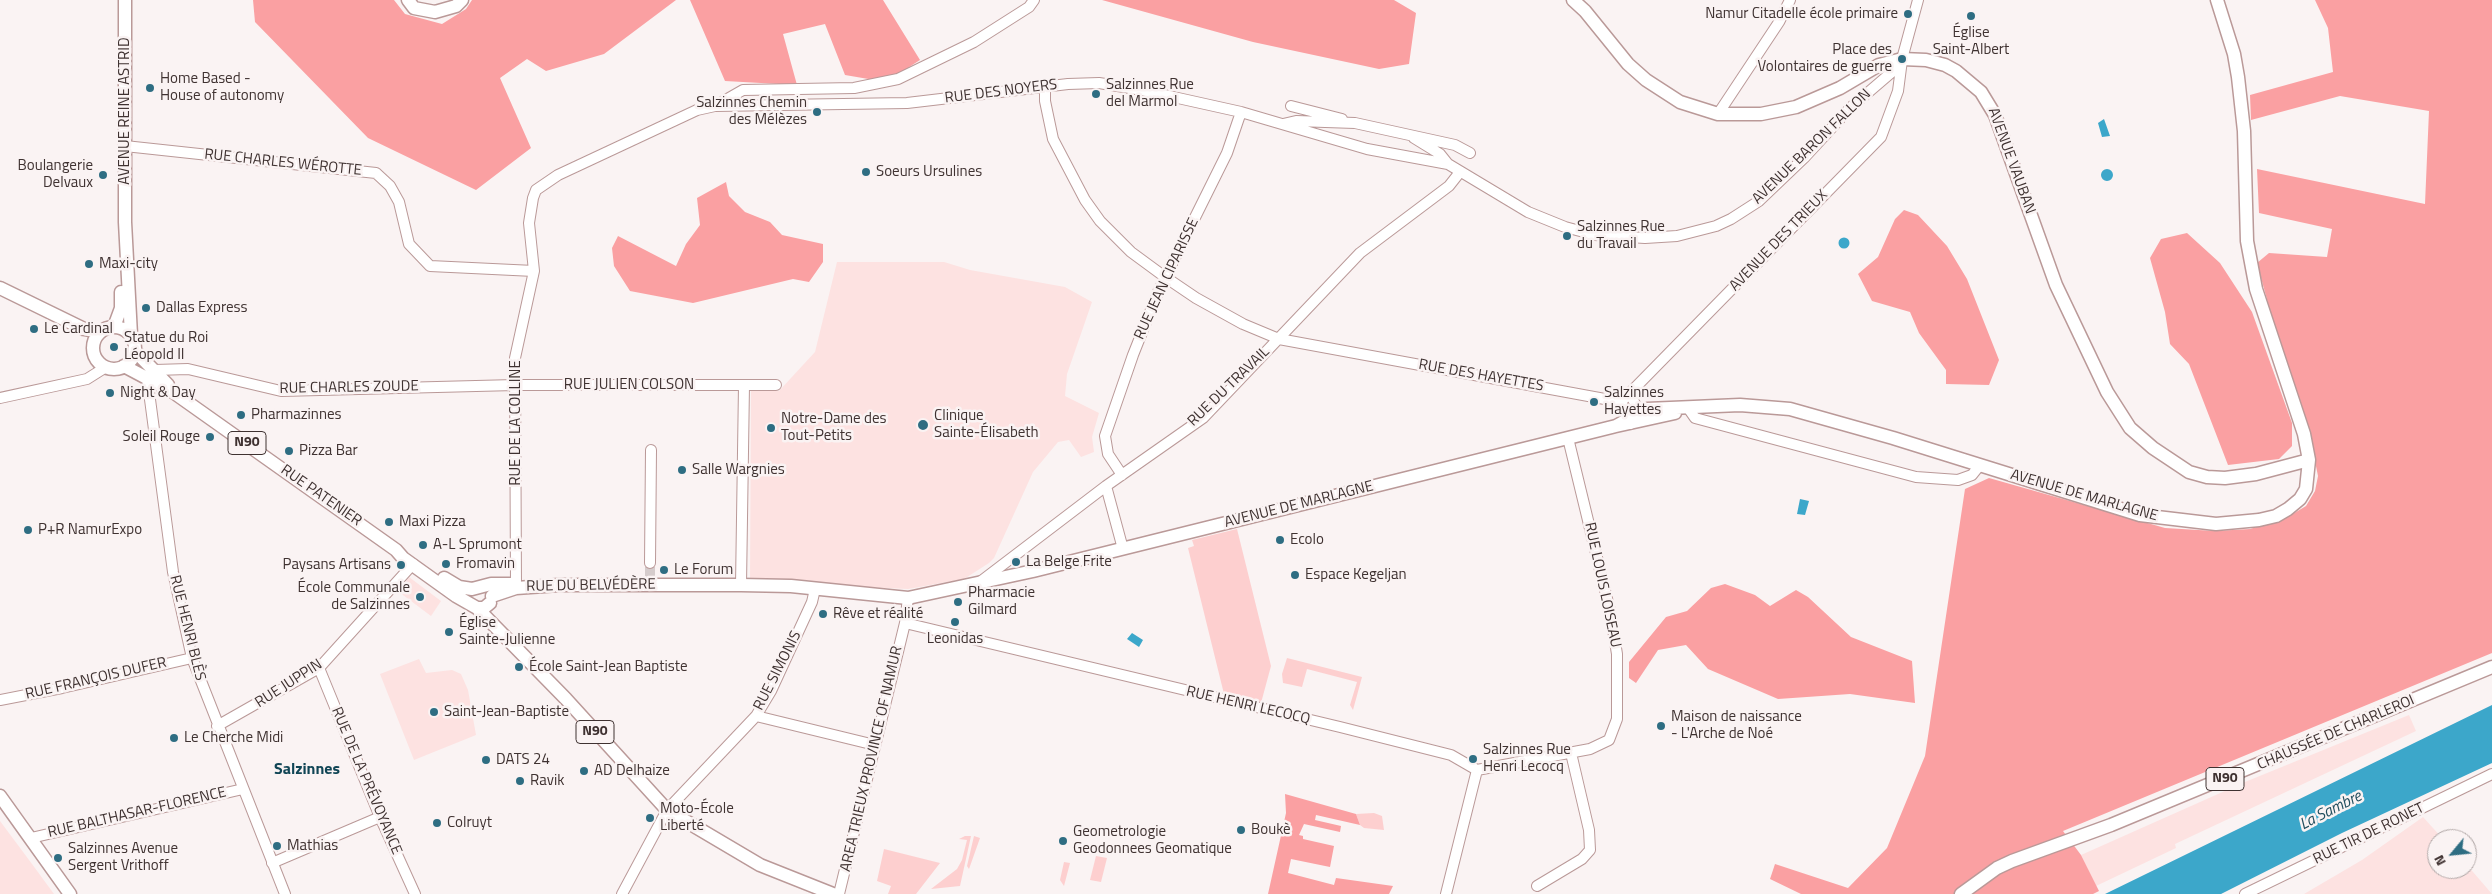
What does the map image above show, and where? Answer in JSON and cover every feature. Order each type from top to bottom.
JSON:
[{"type":"main road","name":"AVENUE REINE ASTRID","points":[[114,327],[121,308],[125,222],[125,0]]},
{"type":"main road","points":[[408,0],[414,8],[436,12],[456,6],[462,0]]},
{"type":"main road","name":"AVENUE VAUBAN","points":[[1573,0],[1585,11],[1628,64],[1646,80],[1680,102],[1718,114],[1761,114],[1796,107],[1840,88],[1879,65],[1902,59],[1914,58],[1945,65],[1966,78],[1988,102],[2056,285],[2107,392],[2130,428],[2153,448],[2189,472],[2207,477],[2225,478],[2256,474],[2309,460]]},
{"type":"main road","name":"AVENUE DE MARLAGNE","points":[[908,598],[1123,549],[1568,438],[1628,420],[1657,408],[1681,406],[1688,408],[1740,405],[1790,409],[1893,438],[2140,515],[2216,524],[2259,520],[2276,516],[2300,499],[2306,489],[2309,460],[2304,434],[2256,289],[2247,241],[2241,101],[2234,54],[2217,0]]},
{"type":"main road","name":"AVENUE REINE ASTRID","points":[[125,222],[131,335]]},
{"type":"main road","points":[[0,288],[84,329],[100,332],[114,327],[121,328],[131,335],[135,351],[131,360],[124,366]]},
{"type":"main road","points":[[51,314],[81,336],[94,350],[99,362],[106,367]]},
{"type":"main road","points":[[94,350],[95,341],[100,332]]},
{"type":"main road","name":"RUE PATENIER","points":[[135,351],[151,374],[173,392],[413,564],[476,593]]},
{"type":"main road","name":"RUE PATENIER","points":[[124,366],[151,374]]},
{"type":"main road","name":"N90","points":[[106,367],[116,369],[124,366]]},
{"type":"main road","name":"RUE PATENIER","points":[[396,550],[476,593]]},
{"type":"main road","name":"RUE DU BELVÉDÈRE","points":[[476,593],[513,584],[516,588],[650,581],[815,589],[908,598]]},
{"type":"main road","points":[[474,605],[484,608],[476,593],[469,595],[474,605],[514,648],[523,655]]},
{"type":"main road","name":"N90","points":[[476,593],[498,624],[518,645],[523,655],[667,810],[760,865],[833,894]]},
{"type":"main road","name":"CHAUSSÉE DE CHARLEROI","points":[[1961,894],[1989,874],[2012,861],[2111,825],[2492,667]]},
{"type":"main road","points":[[0,796],[70,894]]},
{"type":"street","points":[[714,106],[743,90],[854,88],[898,79],[974,42],[1029,7],[1034,0]]},
{"type":"street","points":[[1718,114],[1779,22],[1790,0]]},
{"type":"street","name":"AVENUE BARON FALLON","points":[[1460,172],[1528,212],[1565,227],[1595,235],[1645,238],[1677,236],[1700,231],[1731,219],[1759,201],[1804,158],[1850,108],[1892,72],[1902,59],[1918,0]]},
{"type":"street","name":"AVENUE DES TRIEUX","points":[[1621,402],[1881,137],[1898,92],[1902,59]]},
{"type":"street","name":"RUE DES NOYERS","points":[[714,106],[907,103],[1068,84],[1099,83],[1142,90],[1241,112],[1367,149],[1448,164]]},
{"type":"street","name":"RUE DES HAYETTES","points":[[1045,88],[1045,101],[1054,139],[1085,200],[1100,221],[1131,252],[1165,277],[1196,298],[1243,324],[1279,339],[1621,402]]},
{"type":"street","name":"RUE DE LA COLLINE","points":[[516,588],[515,358],[534,271],[529,223],[536,190],[558,174],[697,110],[714,106]]},
{"type":"street","name":"RUE DES NOYERS","points":[[1292,106],[1355,123],[1455,145],[1470,153]]},
{"type":"street","name":"RUE JEAN CIPARISSE","points":[[1122,475],[1108,454],[1105,436],[1133,355],[1165,277],[1227,153],[1241,112]]},
{"type":"street","name":"RUE DES NOYERS","points":[[1282,124],[1296,121],[1355,123]]},
{"type":"street","name":"RUE DES NOYERS","points":[[1411,135],[1440,154],[1448,164],[1460,172]]},
{"type":"street","name":"RUE CHARLES WÉROTTE","points":[[125,146],[376,173],[390,186],[399,202],[409,244],[430,266],[534,271]]},
{"type":"street","name":"RUE DU TRAVAIL","points":[[980,582],[1106,486],[1203,418],[1360,253],[1449,186],[1460,172]]},
{"type":"street","points":[[0,398],[87,378],[106,367]]},
{"type":"street","name":"RUE CHARLES ZOUDE","points":[[151,374],[188,369],[281,392],[515,385]]},
{"type":"street","name":"RUE HENRI BLÈS","points":[[151,374],[173,572],[192,658],[217,726],[285,894]]},
{"type":"street","name":"RUE JULIEN COLSON","points":[[515,385],[776,385]]},
{"type":"street","points":[[742,585],[744,385]]},
{"type":"street","points":[[1628,420],[1630,393]]},
{"type":"street","points":[[1621,402],[1628,420]]},
{"type":"street","points":[[1688,408],[1695,418],[1916,477],[1958,480],[1972,475],[1980,465]]},
{"type":"street","name":"RUE LOUIS LOISEAU","points":[[1568,438],[1610,611],[1617,654],[1617,720],[1609,740],[1590,749],[1571,753]]},
{"type":"street","points":[[650,562],[651,450]]},
{"type":"street","points":[[1106,486],[1123,549]]},
{"type":"street","name":"RUE JUPPIN","points":[[217,726],[319,668],[413,564]]},
{"type":"street","name":"RUE SIMONIS","points":[[622,894],[667,810],[756,716],[771,692],[812,602],[815,589]]},
{"type":"street","name":"AREA TRIEUX PROVINCE OF NAMUR","points":[[839,894],[905,623],[908,598]]},
{"type":"street","name":"RUE HENRI LECOCQ","points":[[905,623],[1451,755],[1477,770]]},
{"type":"street","name":"RUE FRANÇOIS DUFER","points":[[0,700],[62,688],[192,658]]},
{"type":"street","name":"RUE DE LA PRÉVOYANCE","points":[[319,668],[380,817],[415,894]]},
{"type":"street","points":[[756,716],[875,745]]},
{"type":"street","points":[[1446,894],[1477,770],[1571,753],[1589,830],[1590,850],[1582,859],[1537,886]]},
{"type":"street","name":"RUE TIR DE RONET","points":[[2245,894],[2492,774]]},
{"type":"street","name":"RUE BALTHASAR-FLORENCE","points":[[30,838],[243,789]]},
{"type":"street","points":[[272,863],[380,817]]},
{"type":"shaded area","points":[[253,0],[394,0],[405,14],[442,24],[466,9],[472,0],[676,0],[604,54],[546,71],[527,59],[500,78],[531,148],[476,190],[368,138],[255,22]]},
{"type":"shaded area","points":[[690,0],[883,0],[920,60],[886,82],[845,75],[825,24],[783,34],[797,85],[725,81]]},
{"type":"shaded area","points":[[1102,0],[1394,0],[1416,13],[1409,64],[1379,69],[1253,42]]},
{"type":"shaded area","points":[[2315,0],[2492,0],[2492,653],[2063,831],[2081,855],[2099,891],[2093,894],[1801,894],[1770,879],[1775,864],[1848,888],[1887,848],[1925,756],[1965,489],[1989,478],[2165,528],[2215,531],[2250,529],[2286,518],[2306,506],[2315,491],[2318,476],[2310,437],[2280,347],[2257,263],[2269,253],[2327,257],[2332,229],[2259,213],[2257,169],[2425,204],[2429,111],[2340,96],[2251,120],[2250,95],[2333,72],[2328,28]]},
{"type":"shaded area","points":[[726,182],[729,196],[745,212],[770,222],[782,235],[823,244],[823,262],[809,282],[793,279],[693,303],[630,291],[614,266],[612,248],[618,236],[676,266],[686,244],[700,225],[697,198]]},
{"type":"shaded area","points":[[1904,210],[1918,215],[1947,246],[1967,279],[1999,360],[1989,385],[1946,384],[1946,370],[1919,333],[1910,312],[1872,301],[1858,274],[1878,257],[1895,219]]},
{"type":"shaded area","points":[[2187,233],[2220,263],[2252,312],[2292,423],[2292,446],[2279,459],[2228,465],[2189,364],[2170,344],[2165,312],[2150,258],[2161,239]]},
{"type":"shaded area","name":"Clinique Sainte-Élisabeth","points":[[837,262],[944,262],[970,270],[1065,287],[1092,302],[1067,374],[1065,396],[1099,413],[1092,437],[1094,452],[1081,457],[1069,440],[1058,442],[1033,472],[994,558],[964,579],[908,589],[750,584],[751,391],[779,391],[815,352]]},
{"type":"shaded area","points":[[1237,529],[1271,666],[1261,703],[1224,694],[1188,548],[1194,546],[1192,540]]},
{"type":"shaded area","name":"École Communale de Salzinnes","points":[[409,577],[441,601],[431,616],[399,592]]},
{"type":"shaded area","points":[[1725,584],[1755,595],[1770,606],[1796,590],[1808,597],[1851,637],[1912,661],[1915,703],[1850,694],[1778,699],[1708,669],[1686,645],[1658,650],[1636,683],[1629,678],[1629,662],[1666,617],[1687,611],[1711,588]]},
{"type":"shaded area","points":[[1287,658],[1362,677],[1353,710],[1350,705],[1357,682],[1307,669],[1302,687],[1283,683],[1282,674]]},
{"type":"shaded area","name":"Saint-Jean-Baptiste","points":[[419,659],[426,673],[452,670],[461,674],[468,690],[476,735],[414,760],[380,674]]},
{"type":"shaded area","points":[[2409,715],[2416,731],[2175,844],[2176,848],[2096,886],[2081,855],[2245,782]]},
{"type":"shaded area","points":[[1285,794],[1356,814],[1360,825],[1316,815],[1315,820],[1341,826],[1340,832],[1304,824],[1299,835],[1303,836],[1303,839],[1334,846],[1330,867],[1291,859],[1288,873],[1334,885],[1336,878],[1393,886],[1389,894],[1268,894],[1286,813]]},
{"type":"shaded area","points":[[1374,813],[1382,816],[1384,830],[1364,828],[1360,825],[1356,814]]},
{"type":"shaded area","points":[[2423,817],[2434,829],[2427,829],[2427,879],[2477,879],[2477,877],[2492,894],[2304,894],[2362,860]]},
{"type":"shaded area","points":[[0,821],[32,864],[54,894],[0,894]]},
{"type":"shaded area","points":[[971,836],[960,886],[931,889],[957,869],[962,860],[967,840],[959,839]]},
{"type":"shaded area","points":[[974,836],[980,838],[969,869],[967,866]]},
{"type":"shaded area","points":[[884,849],[940,863],[916,894],[888,894],[891,886],[877,881]]},
{"type":"shaded area","points":[[1096,856],[1107,858],[1101,882],[1090,880]]},
{"type":"shaded area","points":[[1064,862],[1070,863],[1064,886],[1060,880]]},
{"type":"water","points":[[2104,119],[2110,136],[2102,137],[2098,123]]},
{"type":"water","points":[[2109,169],[2112,170],[2112,180],[2105,181],[2102,180],[2101,173],[2102,170]]},
{"type":"water","points":[[1844,237],[1850,243],[1844,249],[1838,243]]},
{"type":"water","points":[[1800,499],[1809,501],[1805,515],[1797,514]]},
{"type":"water","points":[[1132,633],[1143,640],[1139,647],[1127,639]]},
{"type":"water","name":"La Sambre","points":[[2492,705],[2492,763],[2342,833],[2221,894],[2105,894]]},
{"type":"tunnel","points":[[650,563],[650,577]]},
{"type":"place","name":"Namur Citadelle école primaire","points":[[1908,14]]},
{"type":"place","name":"Église Saint-Albert","points":[[1971,16]]},
{"type":"place","name":"Place des Volontaires de guerre","points":[[1902,59]]},
{"type":"place","name":"Home Based - House of autonomy","points":[[150,88]]},
{"type":"place","name":"Salzinnes Rue del Marmol","points":[[1096,94]]},
{"type":"place","name":"Salzinnes Chemin des Mélèzes","points":[[817,112]]},
{"type":"place","name":"Soeurs Ursulines","points":[[866,172]]},
{"type":"place","name":"Boulangerie Delvaux","points":[[103,175]]},
{"type":"place","name":"Salzinnes Rue du Travail","points":[[1567,236]]},
{"type":"place","name":"Maxi-city","points":[[89,264]]},
{"type":"place","name":"Dallas Express","points":[[146,308]]},
{"type":"place","name":"Le Cardinal","points":[[34,329]]},
{"type":"place","name":"Statue du Roi Léopold II","points":[[114,347]]},
{"type":"place","name":"Night & Day","points":[[110,393]]},
{"type":"place","name":"Salzinnes Hayettes","points":[[1594,402]]},
{"type":"place","name":"Pharmazinnes","points":[[241,415]]},
{"type":"place","name":"Clinique Sainte-Élisabeth","points":[[923,425]]},
{"type":"place","name":"Notre-Dame des Tout-Petits","points":[[771,428]]},
{"type":"place","name":"Soleil Rouge","points":[[210,437]]},
{"type":"place","name":"Pizza Bar","points":[[289,451]]},
{"type":"place","name":"Salle Wargnies","points":[[682,470]]},
{"type":"place","name":"Maxi Pizza","points":[[389,522]]},
{"type":"place","name":"P+R NamurExpo","points":[[28,530]]},
{"type":"place","name":"Ecolo","points":[[1280,540]]},
{"type":"place","name":"A-L Sprumont","points":[[423,545]]},
{"type":"place","name":"La Belge Frite","points":[[1016,562]]},
{"type":"place","name":"Fromavin","points":[[446,564]]},
{"type":"place","name":"Paysans Artisans","points":[[401,565]]},
{"type":"place","name":"Le Forum","points":[[664,570]]},
{"type":"place","name":"Espace Kegeljan","points":[[1295,575]]},
{"type":"place","name":"École Communale de Salzinnes","points":[[420,597]]},
{"type":"place","name":"Pharmacie Gilmard","points":[[958,602]]},
{"type":"place","name":"Rêve et réalité","points":[[823,614]]},
{"type":"place","name":"Leonidas","points":[[955,622]]},
{"type":"place","name":"Église Sainte-Julienne","points":[[449,632]]},
{"type":"place","name":"École Saint-Jean Baptiste","points":[[519,667]]},
{"type":"place","name":"Saint-Jean-Baptiste","points":[[434,712]]},
{"type":"place","name":"Maison de naissance - L'Arche de Noé","points":[[1661,726]]},
{"type":"place","name":"Le Cherche Midi","points":[[174,738]]},
{"type":"place","name":"Salzinnes Rue Henri Lecocq","points":[[1473,759]]},
{"type":"place","name":"DATS 24","points":[[486,760]]},
{"type":"place","name":"AD Delhaize","points":[[584,771]]},
{"type":"place","name":"Ravik","points":[[520,781]]},
{"type":"place","name":"Moto-École Liberté","points":[[650,818]]},
{"type":"place","name":"Colruyt","points":[[437,823]]},
{"type":"place","name":"Boukè","points":[[1241,830]]},
{"type":"place","name":"Geometrologie Geodonnees Geomatique","points":[[1063,841]]},
{"type":"place","name":"Mathias","points":[[277,846]]},
{"type":"place","name":"Salzinnes Avenue Sergent Vrithoff","points":[[58,858]]},
{"type":"district","name":"Salzinnes","points":[[307,770]]}]
